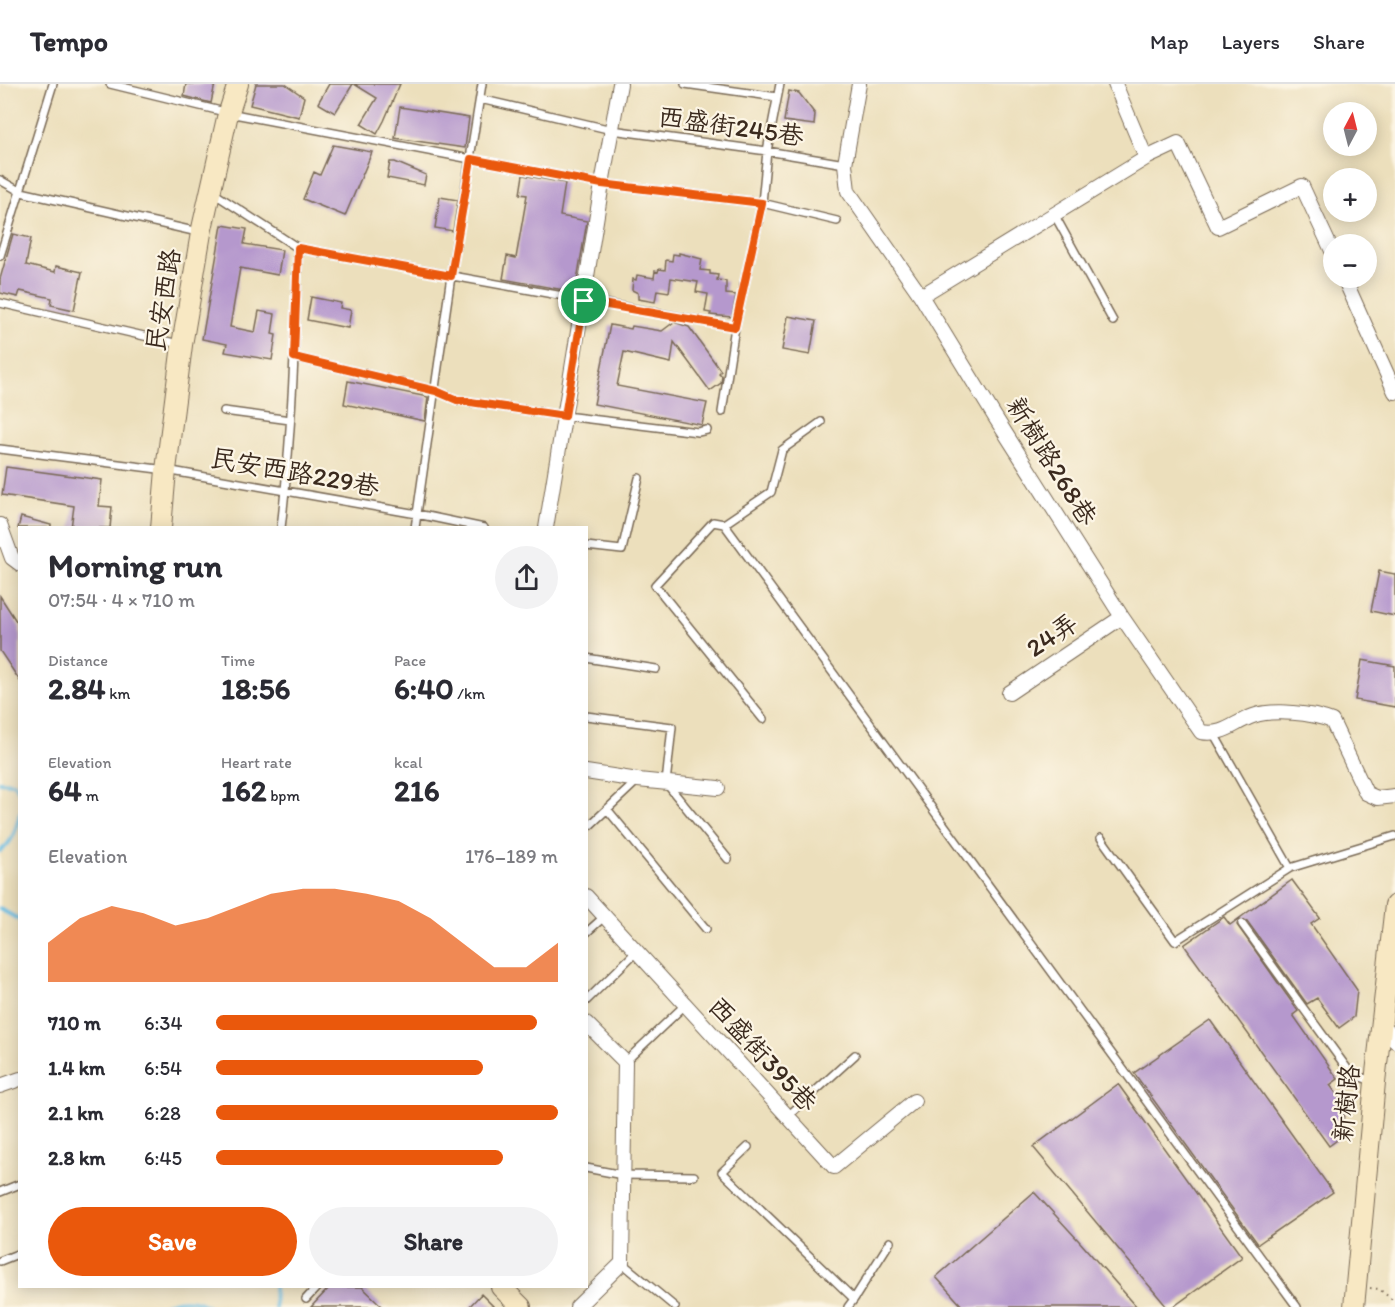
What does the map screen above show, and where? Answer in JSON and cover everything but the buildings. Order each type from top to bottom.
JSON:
[{"type":"street","name":"民安西路","points":[[161,526],[182,345],[201,233],[238,84]]},
{"type":"street","points":[[546,526],[620,84]]},
{"type":"street","name":"新樹路268巷","points":[[859,84],[845,164],[848,191],[921,296],[1122,617],[1201,732],[1214,734]]},
{"type":"street","points":[[1115,84],[1146,158]]},
{"type":"street","points":[[921,296],[1146,158],[1178,143],[1218,227],[1302,186],[1324,234]]},
{"type":"street","points":[[1348,288],[1395,392]]},
{"type":"street","points":[[0,525],[12,558],[18,562]]},
{"type":"street","name":"24弄","points":[[1009,693],[1122,617]]},
{"type":"street","points":[[1214,734],[1255,715],[1282,713],[1318,715],[1332,721],[1366,793],[1377,798],[1395,796]]},
{"type":"street","points":[[588,772],[718,788]]},
{"type":"street","name":"西盛街395巷","points":[[588,898],[834,1167],[914,1101]]},
{"type":"street","name":"新樹路","points":[[1354,1307],[1375,1082],[1382,1022],[1390,981],[1395,905]]},
{"type":"street","points":[[1382,1022],[1395,1041]]},
{"type":"street","points":[[577,1307],[622,1263],[625,1062],[588,1025]]},
{"type":"street","points":[[0,1086],[18,1081]]},
{"type":"street","points":[[502,1288],[521,1307]]},
{"type":"lane","points":[[0,256],[53,84]]},
{"type":"lane","points":[[110,84],[229,113],[602,184],[762,203],[837,221]]},
{"type":"lane","points":[[415,526],[451,276],[482,84]]},
{"type":"lane","points":[[685,84],[777,97]]},
{"type":"lane","points":[[722,412],[735,327],[762,203],[767,151],[780,84]]},
{"type":"lane","name":"西盛街245巷","points":[[480,99],[612,130],[845,164]]},
{"type":"lane","points":[[0,180],[21,192],[201,233]]},
{"type":"lane","points":[[212,192],[298,248],[735,327]]},
{"type":"lane","points":[[1054,214],[1113,321]]},
{"type":"lane","points":[[281,526],[294,357],[298,248]]},
{"type":"lane","points":[[0,303],[182,345]]},
{"type":"lane","points":[[294,357],[436,391],[457,400],[698,432],[707,430]]},
{"type":"lane","points":[[224,411],[290,420]]},
{"type":"lane","points":[[724,524],[771,492],[782,450],[821,422]]},
{"type":"lane","name":"民安西路229巷","points":[[0,449],[166,470],[474,526]]},
{"type":"lane","points":[[588,546],[622,550],[639,478]]},
{"type":"lane","points":[[763,719],[655,585],[713,522],[724,524],[1297,1307]]},
{"type":"lane","points":[[588,658],[656,669]]},
{"type":"lane","points":[[588,716],[672,727],[666,783],[728,859]]},
{"type":"lane","points":[[1214,734],[1290,868]]},
{"type":"lane","points":[[588,827],[638,780]]},
{"type":"lane","points":[[607,809],[706,929]]},
{"type":"lane","points":[[1101,838],[1175,941],[1290,868],[1395,836]]},
{"type":"lane","points":[[588,931],[605,916]]},
{"type":"lane","points":[[1242,924],[1349,1071],[1375,1082]]},
{"type":"lane","points":[[588,999],[637,951]]},
{"type":"lane","points":[[625,1062],[685,1005]]},
{"type":"lane","points":[[788,1116],[855,1055]]},
{"type":"lane","points":[[748,1147],[722,1172],[854,1299]]},
{"type":"lane","points":[[588,1169],[623,1174],[694,1176]]},
{"type":"lane","points":[[0,1192],[18,1185]]},
{"type":"lane","points":[[848,1307],[890,1242]]},
{"type":"lane","points":[[0,1261],[18,1254]]},
{"type":"lane","points":[[622,1263],[670,1306]]},
{"type":"lane","points":[[306,1299],[316,1288]]},
{"type":"path","points":[[1355,1287],[1379,1289],[1395,1302]]},
{"type":"waterway","points":[[0,782],[13,783],[18,789]]},
{"type":"waterway","points":[[0,851],[11,839],[18,821]]},
{"type":"waterway","points":[[0,909],[18,919]]},
{"type":"waterway","points":[[274,1288],[275,1307]]},
{"type":"waterway","points":[[159,1307],[184,1300],[191,1300],[208,1307]]},
{"type":"route","points":[[471,159],[602,184],[762,203],[735,327],[584,301],[565,416],[457,400],[436,391],[294,357],[298,248],[451,276],[471,159]]}]
